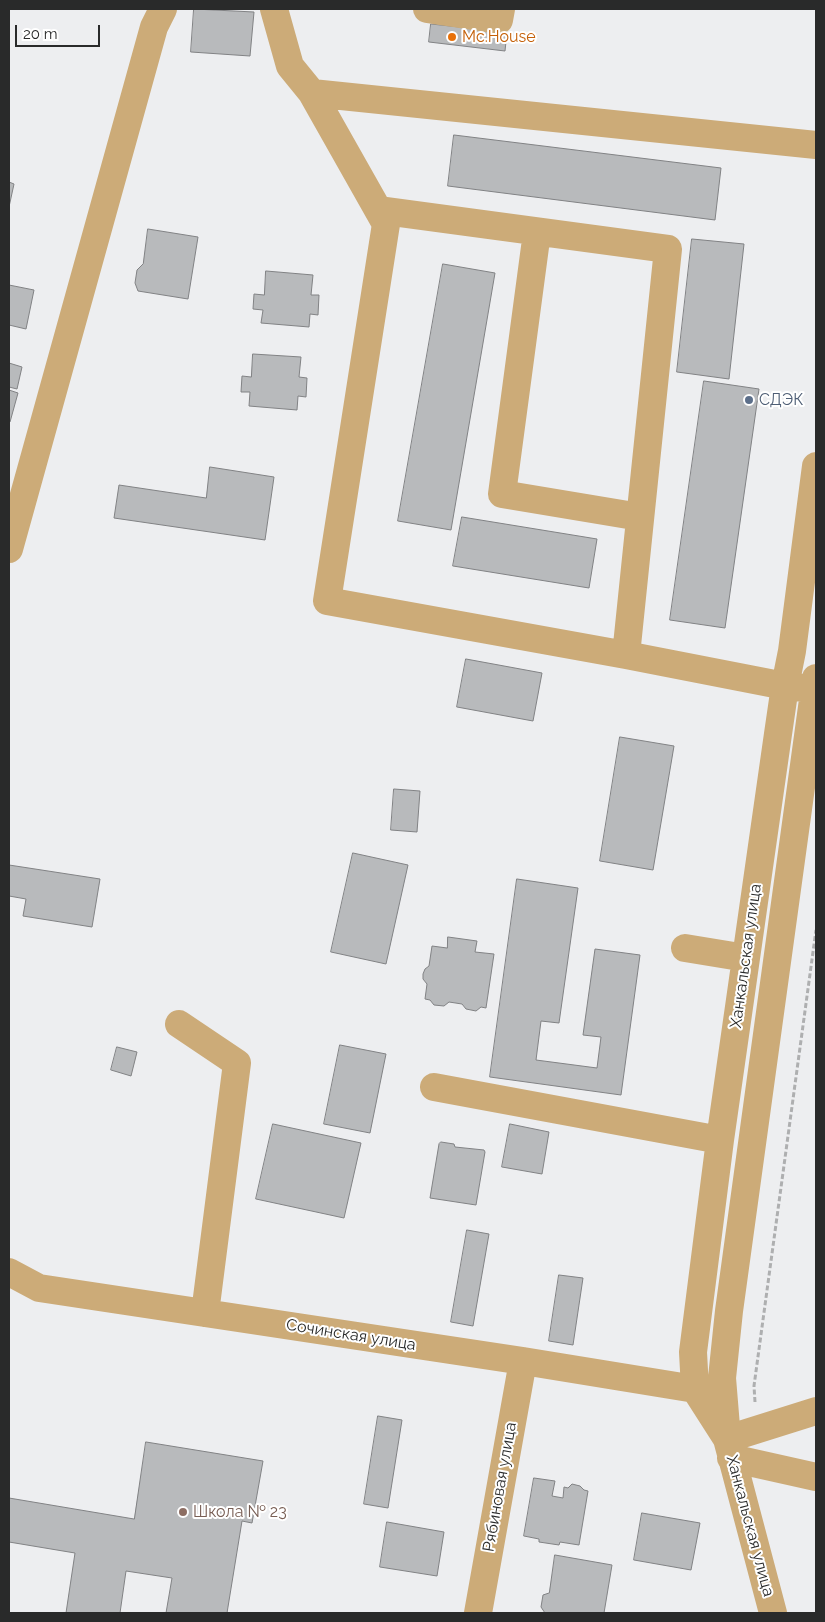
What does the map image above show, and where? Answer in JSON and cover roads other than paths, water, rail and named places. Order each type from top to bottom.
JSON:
[{"type":"street","points":[[9,549],[154,27],[162,9]]},
{"type":"street","points":[[274,9],[290,66],[312,93],[386,224],[327,601],[785,686],[816,684]]},
{"type":"street","points":[[427,9],[499,20],[501,9]]},
{"type":"street","points":[[312,93],[816,145]]},
{"type":"street","points":[[378,210],[668,249],[626,655]]},
{"type":"street","points":[[537,232],[502,494],[640,517]]},
{"type":"street","name":"Ханкальская улица","points":[[729,1448],[695,1389],[693,1352],[720,1140],[785,686],[792,651],[816,466]]},
{"type":"street","name":"Ханкальская улица","points":[[773,1613],[729,1448],[722,1378],[729,1311],[812,739],[816,684]]},
{"type":"street","points":[[778,734],[812,739]]},
{"type":"street","points":[[684,948],[746,958]]},
{"type":"street","points":[[180,1024],[237,1063],[205,1313]]},
{"type":"street","points":[[434,1087],[720,1140]]},
{"type":"street","name":"Сочинская улица","points":[[9,1272],[39,1288],[523,1361],[695,1389]]},
{"type":"street","name":"Рябиновая улица","points":[[478,1613],[523,1361]]},
{"type":"street","points":[[729,1448],[756,1430],[816,1412]]},
{"type":"street","points":[[729,1448],[816,1478]]},
{"type":"place","name":"Mc.House","points":[[452,37]]},
{"type":"place","name":"СДЭК","points":[[749,400]]},
{"type":"place","name":"Школа № 23","points":[[183,1512]]}]
